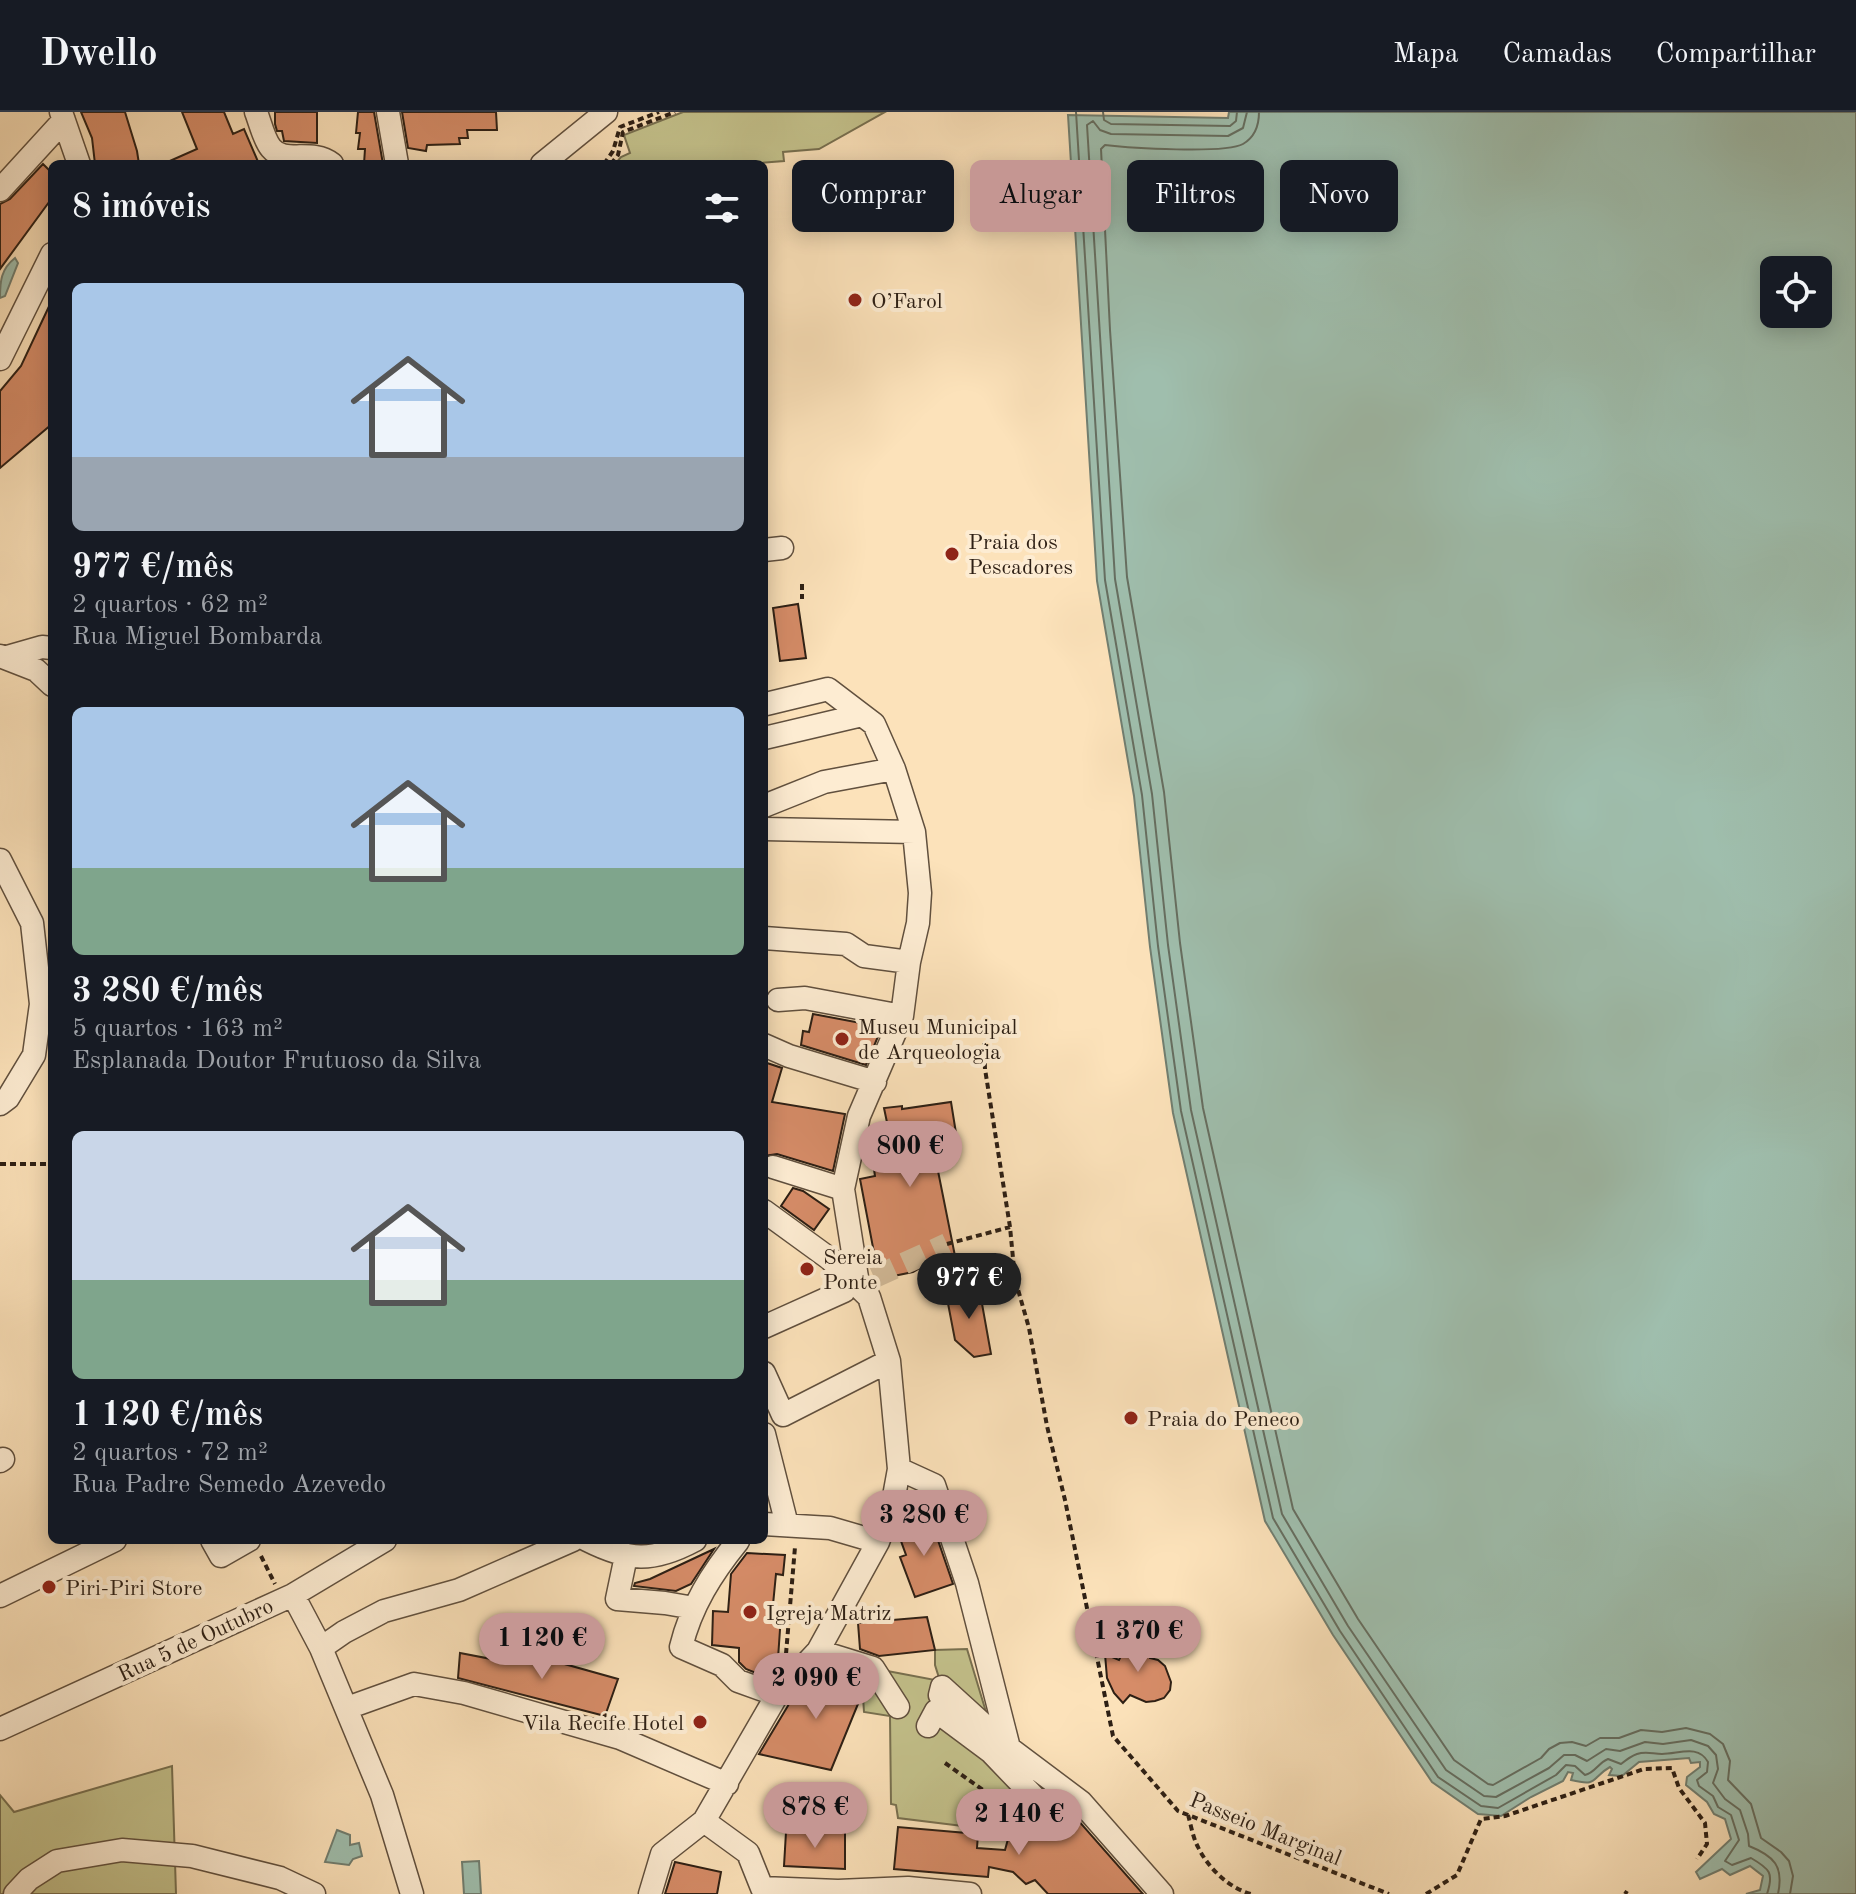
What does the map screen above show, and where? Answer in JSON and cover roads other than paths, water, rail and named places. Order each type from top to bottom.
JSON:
[{"type":"street","points":[[256,112],[271,148],[284,157],[313,155],[324,160]]},
{"type":"street","points":[[388,112],[396,160]]},
{"type":"street","points":[[547,160],[606,112]]},
{"type":"street","points":[[62,116],[78,160]]},
{"type":"street","points":[[0,190],[62,116]]},
{"type":"street","points":[[0,359],[48,262]]},
{"type":"street","points":[[4,657],[44,663]]},
{"type":"street","points":[[768,704],[828,689],[874,724],[894,769],[914,832],[920,893],[902,1016],[859,1116],[843,1189],[857,1291]]},
{"type":"street","points":[[768,737],[862,715]]},
{"type":"street","points":[[768,804],[824,782],[894,769]]},
{"type":"street","points":[[768,829],[914,832]]},
{"type":"street","points":[[0,860],[32,923],[41,1004],[34,1055],[8,1098],[0,1104]]},
{"type":"street","points":[[768,938],[846,944],[864,956],[909,962]]},
{"type":"street","points":[[778,1000],[805,998],[902,1016]]},
{"type":"street","points":[[768,1047],[875,1082]]},
{"type":"street","points":[[773,1167],[843,1189]]},
{"type":"street","points":[[650,1894],[662,1854],[704,1821],[777,1695],[818,1651],[878,1542],[893,1502],[899,1469],[889,1361],[857,1291],[830,1259],[768,1214]]},
{"type":"street","points":[[768,1325],[857,1291]]},
{"type":"street","points":[[768,1431],[783,1415],[889,1361]]},
{"type":"street","points":[[768,1382],[783,1415]]},
{"type":"street","points":[[768,1448],[792,1525]]},
{"type":"street","points":[[899,1469],[934,1485],[967,1583],[1000,1750],[1058,1822]]},
{"type":"street","points":[[768,1524],[830,1528],[878,1542]]},
{"type":"street","points":[[0,1596],[107,1544]]},
{"type":"street","points":[[214,1544],[221,1556],[253,1546]]},
{"type":"street","name":"Rua 5 de Outubro","points":[[0,1729],[288,1597],[378,1544]]},
{"type":"street","points":[[321,1648],[384,1611],[459,1590],[564,1544]]},
{"type":"street","points":[[595,1544],[612,1553],[647,1558],[684,1544]]},
{"type":"street","points":[[736,1544],[716,1568],[687,1620],[681,1647],[722,1665],[738,1681],[777,1695]]},
{"type":"street","points":[[626,1556],[617,1599],[694,1608]]},
{"type":"street","points":[[288,1597],[321,1648],[347,1708],[382,1795],[412,1894]]},
{"type":"street","points":[[818,1651],[873,1668],[898,1707]]},
{"type":"street","points":[[347,1708],[414,1684],[464,1693],[620,1738],[727,1784]]},
{"type":"street","points":[[928,1726],[936,1711],[1081,1802],[1162,1894]]},
{"type":"street","points":[[704,1821],[748,1853],[759,1891],[841,1892],[908,1888],[970,1894]]},
{"type":"street","points":[[15,1894],[29,1879],[57,1861],[122,1850],[192,1856],[280,1878],[314,1894]]},
{"type":"water","points":[[1229,112],[1856,112],[1856,1894],[1746,1894],[1760,1890],[1763,1876],[1750,1866],[1730,1875],[1722,1869],[1700,1879],[1696,1872],[1731,1839],[1725,1819],[1714,1814],[1707,1802],[1686,1785],[1687,1777],[1700,1767],[1700,1762],[1691,1763],[1689,1758],[1639,1762],[1622,1776],[1609,1775],[1610,1767],[1591,1782],[1571,1780],[1573,1773],[1568,1772],[1563,1781],[1501,1816],[1478,1814],[1432,1782],[1333,1635],[1265,1521],[1173,1113],[1150,947],[1134,796],[1097,581],[1075,232],[1111,232],[1111,160],[1071,160],[1068,115],[1228,118]]},
{"type":"water","points":[[15,258],[18,263],[5,296],[0,298],[2,276]]},
{"type":"water","points":[[574,1637],[587,1640],[580,1656],[547,1647],[547,1640]]},
{"type":"water","points":[[337,1830],[350,1835],[350,1845],[359,1843],[362,1856],[353,1859],[349,1865],[325,1862]]},
{"type":"water","points":[[479,1861],[481,1894],[464,1894],[462,1862]]},
{"type":"tunnel","points":[[844,1291],[947,1244]]},
{"type":"place","name":"O’Farol","points":[[855,300]]},
{"type":"place","name":"Praia dos Pescadores","points":[[952,554]]},
{"type":"place","name":"Museu Municipal de Arqueologia","points":[[842,1039]]},
{"type":"place","name":"Sereia Ponte","points":[[807,1269]]},
{"type":"place","name":"Praia do Peneco","points":[[1131,1418]]},
{"type":"place","name":"Piri-Piri Store","points":[[49,1587]]},
{"type":"place","name":"Igreja Matriz","points":[[750,1612]]},
{"type":"place","name":"Vila Recife Hotel","points":[[700,1722]]}]
